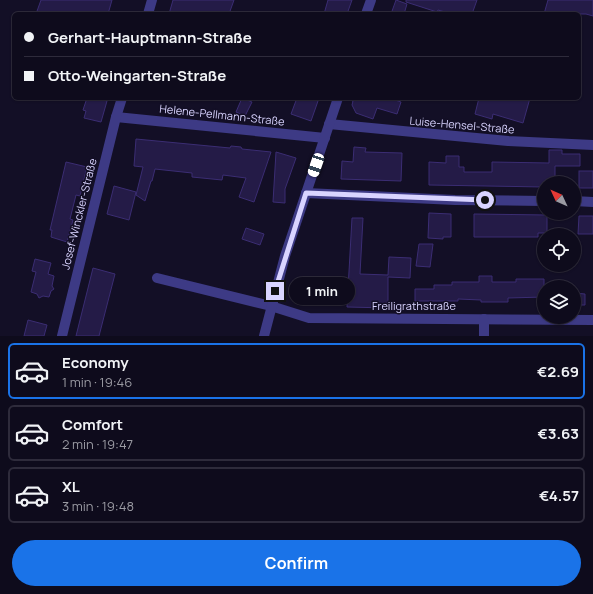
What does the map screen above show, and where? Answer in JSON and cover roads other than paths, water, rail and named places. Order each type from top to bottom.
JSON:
[{"type":"street","points":[[149,12],[152,0]]},
{"type":"street","points":[[367,12],[370,0]]},
{"type":"street","name":"Josef-Winckler-Straße","points":[[62,336],[121,100]]},
{"type":"street","points":[[264,336],[283,263],[337,100]]},
{"type":"street","name":"Helene-Pellmann-Straße","points":[[116,117],[325,138]]},
{"type":"street","name":"Luise-Hensel-Straße","points":[[329,124],[508,141],[593,145]]},
{"type":"street","points":[[306,193],[455,200],[537,201]]},
{"type":"street","points":[[581,201],[593,202]]},
{"type":"street","name":"Freiligrathstraße","points":[[157,278],[271,306],[309,318],[593,320]]},
{"type":"street","points":[[484,319],[484,336]]}]
